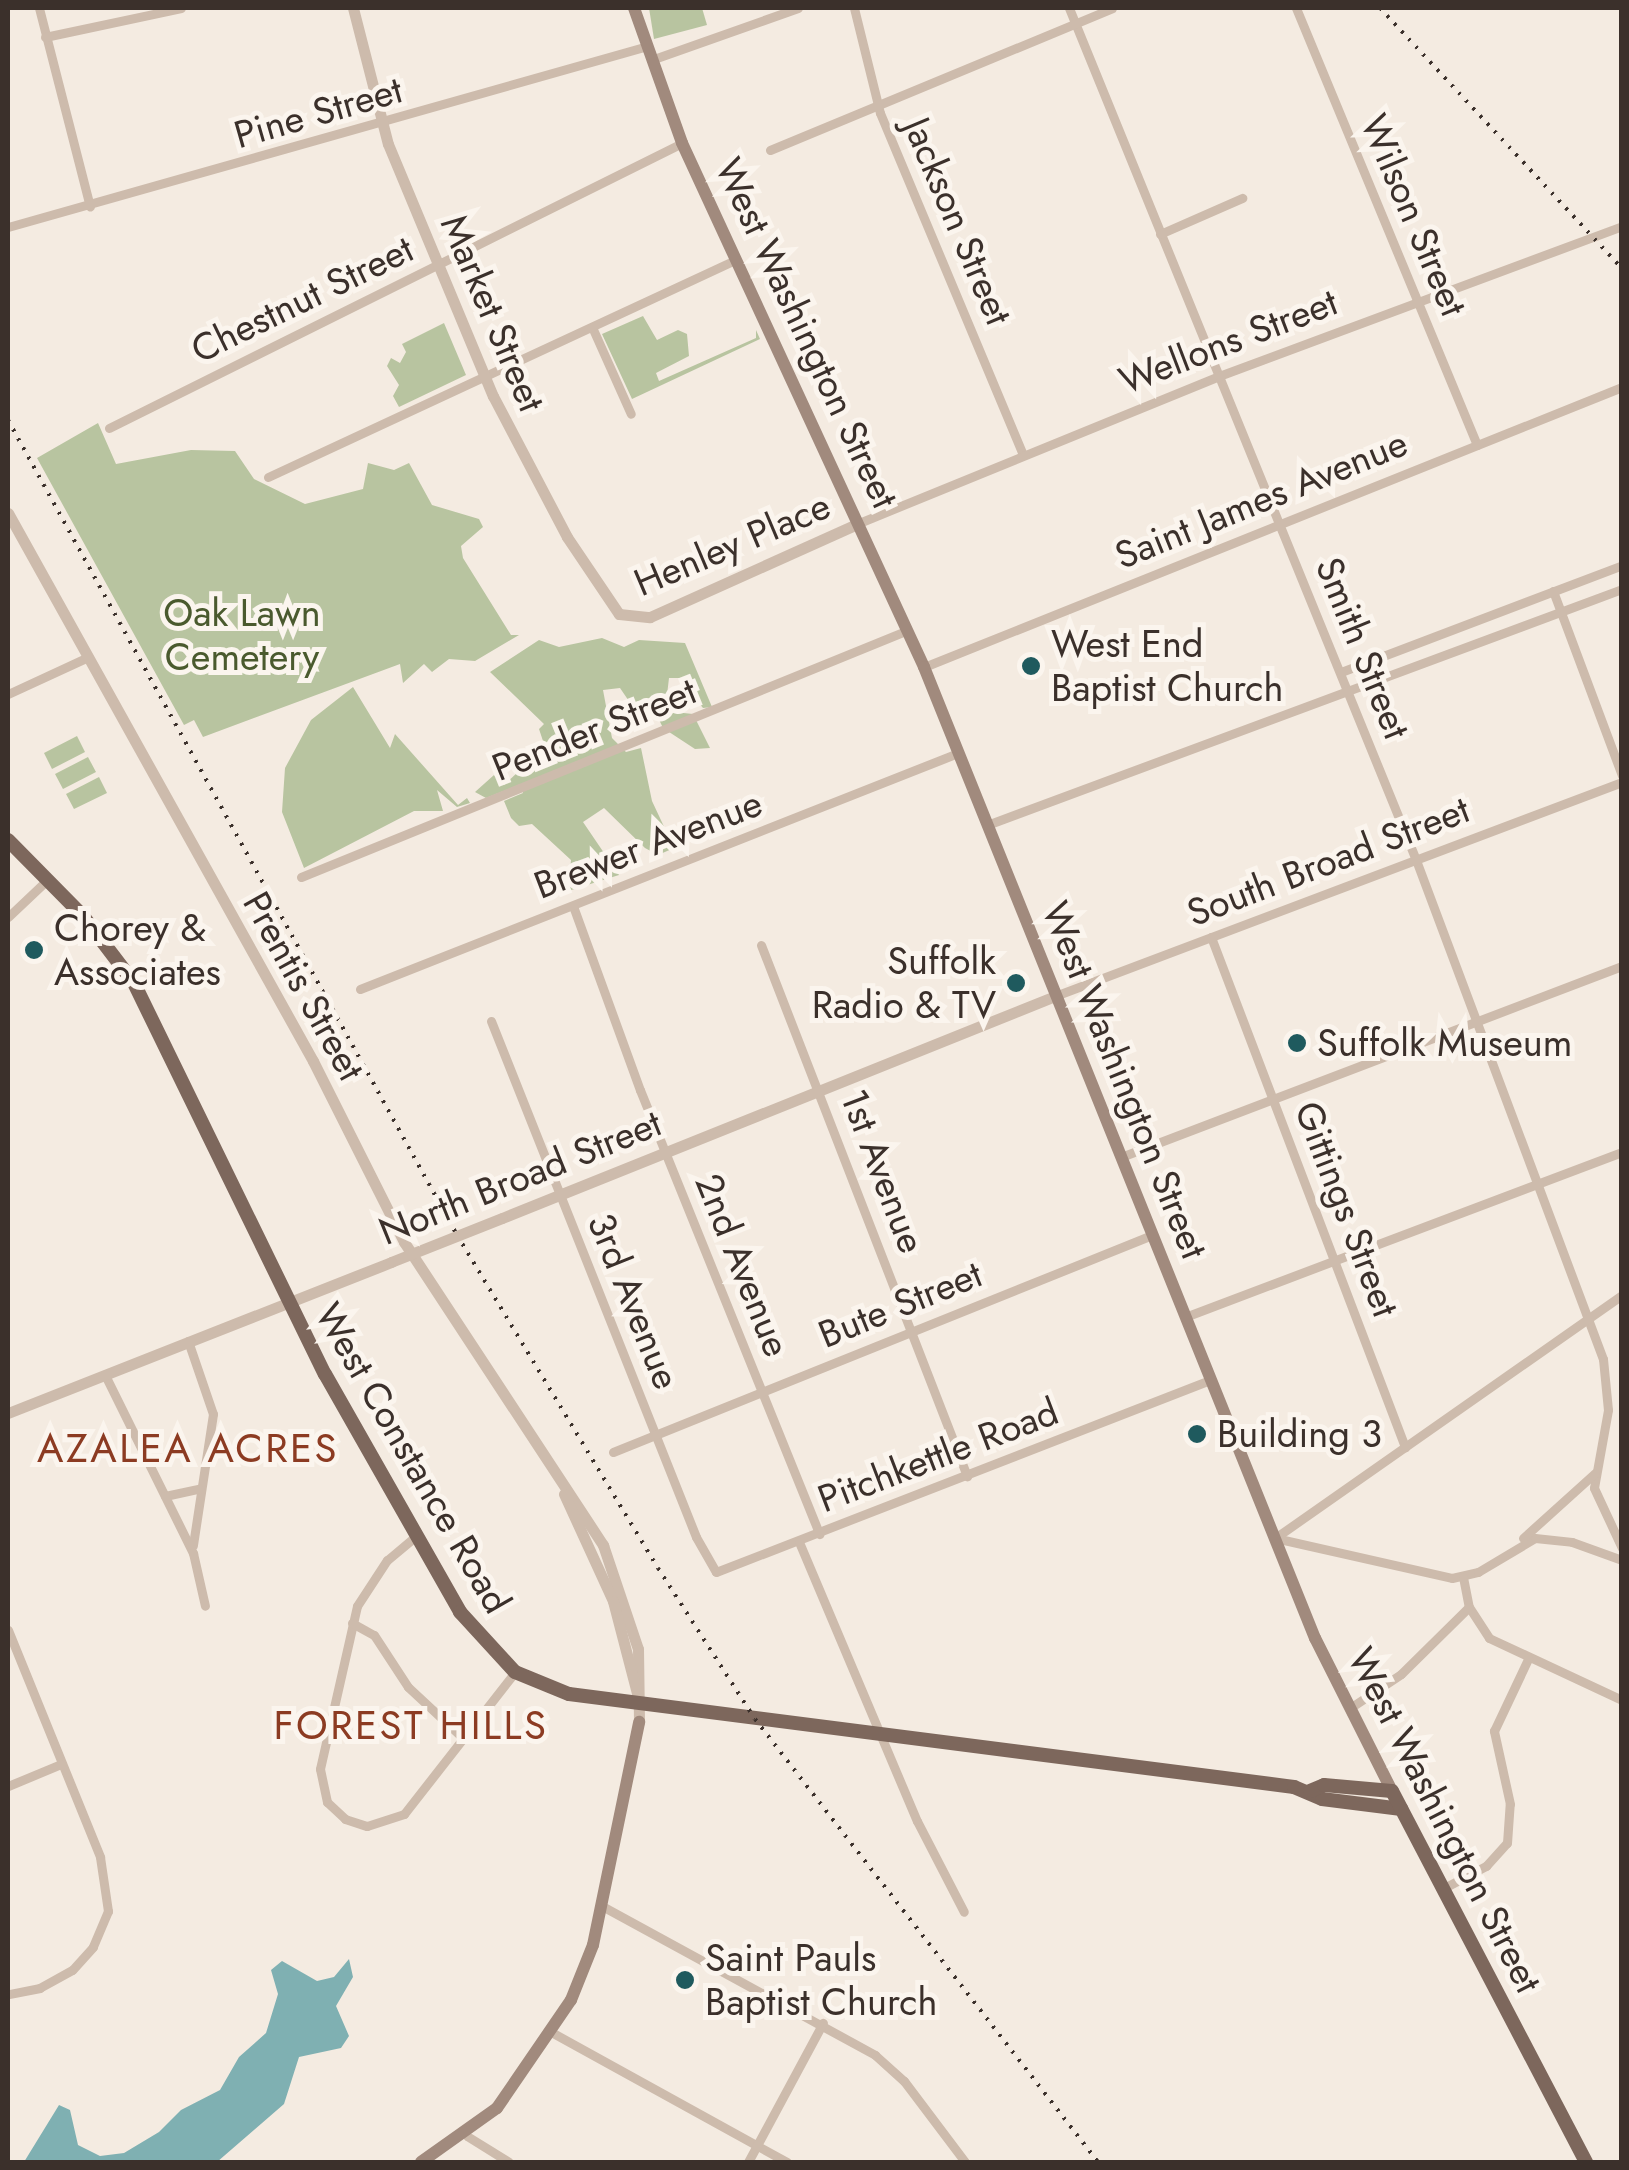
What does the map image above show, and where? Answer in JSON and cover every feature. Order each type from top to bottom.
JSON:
[{"type":"main road","name":"West Washington Street","points":[[634,8],[646,54],[682,143],[908,630],[1210,1380],[1350,1708],[1586,2162]]},
{"type":"main road","name":"West Constance Road","points":[[8,840],[48,878],[109,948],[152,1013],[286,1302],[472,1630],[515,1672],[569,1694],[640,1705],[1310,1790],[1322,1798],[1401,1809]]},
{"type":"main road","points":[[421,2162],[467,2136],[498,2108],[553,2033],[582,1976],[602,1906],[639,1722]]},
{"type":"main road","name":"West Constance Road","points":[[1310,1790],[1324,1785],[1392,1791]]},
{"type":"street","points":[[39,8],[90,207]]},
{"type":"street","points":[[45,37],[182,8]]},
{"type":"street","name":"Market Street","points":[[352,8],[383,125],[485,378],[567,537],[626,618]]},
{"type":"street","name":"Pine Street","points":[[8,228],[646,54],[798,8]]},
{"type":"street","name":"Jackson Street","points":[[854,8],[878,107],[1022,453]]},
{"type":"street","name":"Smith Street","points":[[1068,8],[1416,860],[1588,1316],[1609,1391],[1595,1472]]},
{"type":"street","points":[[770,150],[1112,8]]},
{"type":"street","name":"Wilson Street","points":[[1296,8],[1477,445]]},
{"type":"street","name":"Chestnut Street","points":[[109,428],[682,143]]},
{"type":"street","points":[[1160,234],[1242,198]]},
{"type":"street","name":"Wellons Street","points":[[860,523],[1022,453],[1219,376],[1622,226]]},
{"type":"street","points":[[268,477],[735,260]]},
{"type":"street","points":[[592,327],[631,414]]},
{"type":"street","name":"Saint James Avenue","points":[[924,668],[1622,387]]},
{"type":"street","name":"Prentis Street","points":[[8,513],[313,1062],[404,1242],[558,1482],[587,1517],[618,1579],[638,1649],[640,1705]]},
{"type":"street","name":"Henley Place","points":[[626,618],[650,617],[860,523]]},
{"type":"street","points":[[1341,672],[1622,565]]},
{"type":"street","points":[[987,826],[1622,589]]},
{"type":"street","points":[[1553,590],[1622,779]]},
{"type":"street","name":"Pender Street","points":[[301,877],[908,630]]},
{"type":"street","points":[[8,694],[88,657]]},
{"type":"street","name":"Brewer Avenue","points":[[360,989],[958,753]]},
{"type":"street","name":"South Broad Street","points":[[1056,996],[1622,779]]},
{"type":"street","points":[[8,917],[48,878]]},
{"type":"street","name":"2nd Avenue","points":[[574,906],[665,1151],[820,1534]]},
{"type":"street","name":"Gittings Street","points":[[1211,937],[1404,1447]]},
{"type":"street","name":"1st Avenue","points":[[762,946],[967,1476]]},
{"type":"street","points":[[1121,1157],[1622,966]]},
{"type":"street","name":"North Broad Street","points":[[8,1414],[1056,996]]},
{"type":"street","name":"3rd Avenue","points":[[491,1022],[700,1546]]},
{"type":"street","points":[[1185,1317],[1622,1152]]},
{"type":"street","name":"Bute Street","points":[[614,1452],[1152,1234]]},
{"type":"street","points":[[1275,1538],[1588,1316],[1616,1303],[1622,1295]]},
{"type":"street","points":[[188,1341],[213,1414],[198,1489],[194,1553]]},
{"type":"street","points":[[105,1374],[194,1553],[205,1606]]},
{"type":"street","name":"Pitchkettle Road","points":[[700,1546],[711,1570],[722,1572],[1210,1380]]},
{"type":"street","points":[[1275,1538],[1463,1577],[1516,1544],[1595,1472]]},
{"type":"street","points":[[1595,1472],[1598,1502],[1622,1548]]},
{"type":"street","points":[[165,1496],[198,1489]]},
{"type":"street","points":[[416,1536],[375,1574],[352,1623],[320,1769],[322,1792],[336,1812],[367,1826],[404,1814],[515,1672]]},
{"type":"street","points":[[1516,1544],[1548,1538],[1622,1560]]},
{"type":"street","points":[[799,1542],[964,1912]]},
{"type":"street","points":[[1463,1577],[1468,1607],[1488,1638],[1622,1700]]},
{"type":"street","points":[[1350,1708],[1402,1674],[1468,1607]]},
{"type":"street","points":[[352,1623],[374,1635],[408,1687],[464,1740]]},
{"type":"street","points":[[8,1630],[100,1857],[108,1911],[93,1947],[72,1970],[40,1988],[8,1994]]},
{"type":"street","points":[[1442,1889],[1486,1866],[1507,1843],[1510,1804],[1494,1731],[1528,1659]]},
{"type":"street","points":[[639,1722],[640,1705]]},
{"type":"street","points":[[8,1786],[61,1764]]},
{"type":"street","points":[[602,1906],[823,2023],[890,2067],[965,2162]]},
{"type":"street","points":[[748,2162],[823,2023]]},
{"type":"street","points":[[553,2033],[787,2162]]},
{"type":"street","points":[[467,2136],[509,2162]]},
{"type":"green space","points":[[649,8],[702,8],[707,25],[654,39]]},
{"type":"green space","points":[[643,316],[657,340],[678,330],[687,334],[689,356],[656,373],[659,381],[756,338],[756,330],[760,339],[632,399],[602,334]]},
{"type":"green space","points":[[444,323],[466,375],[399,407],[393,396],[399,385],[387,366],[391,358],[400,363],[406,352],[402,344]]},
{"type":"green space","name":"Oak Lawn Cemetery","points":[[98,423],[116,464],[191,450],[235,451],[254,479],[305,504],[363,489],[368,463],[394,470],[409,463],[432,505],[479,519],[483,527],[461,546],[463,558],[511,635],[519,635],[475,661],[449,659],[432,672],[424,664],[403,683],[400,664],[203,737],[194,720],[184,725],[37,458]]},
{"type":"green space","points":[[602,638],[624,647],[639,640],[685,643],[712,707],[703,708],[679,678],[669,678],[667,695],[674,712],[693,714],[710,748],[695,749],[663,728],[653,707],[637,713],[620,688],[603,690],[612,738],[626,752],[641,748],[652,801],[674,848],[658,855],[645,848],[604,808],[583,822],[619,875],[568,891],[571,860],[532,824],[519,826],[511,818],[504,801],[523,793],[521,784],[486,798],[475,792],[494,775],[504,785],[545,747],[539,729],[544,724],[490,672],[539,640],[559,647]]},
{"type":"green space","points":[[353,687],[390,748],[395,734],[458,805],[467,798],[470,803],[457,807],[437,790],[443,811],[414,811],[304,868],[282,812],[285,768],[311,720]]},
{"type":"green space","points":[[77,736],[85,752],[52,769],[44,753]]},
{"type":"green space","points":[[88,757],[96,772],[63,789],[55,774]]},
{"type":"green space","points":[[99,777],[107,793],[74,809],[66,794]]},
{"type":"water","points":[[349,1959],[353,1977],[336,2006],[349,2036],[341,2048],[299,2057],[284,2104],[217,2162],[24,2162],[59,2105],[70,2110],[78,2145],[100,2156],[124,2153],[159,2132],[181,2110],[220,2090],[239,2057],[266,2033],[278,1994],[271,1970],[282,1961],[317,1981],[334,1977]]},
{"type":"railway","points":[[1380,8],[1622,268]]},
{"type":"railway","points":[[8,420],[457,1235],[658,1568],[755,1719],[1098,2162]]},
{"type":"place","name":"West End Baptist Church","points":[[1031,666]]},
{"type":"place","name":"Chorey & Associates","points":[[34,950]]},
{"type":"place","name":"Suffolk Radio & TV","points":[[1016,983]]},
{"type":"place","name":"Suffolk Museum","points":[[1297,1043]]},
{"type":"place","name":"Building 3","points":[[1197,1434]]},
{"type":"place","name":"Saint Pauls Baptist Church","points":[[685,1980]]},
{"type":"district","name":"AZALEA ACRES","points":[[188,1448]]},
{"type":"district","name":"FOREST HILLS","points":[[411,1725]]}]
